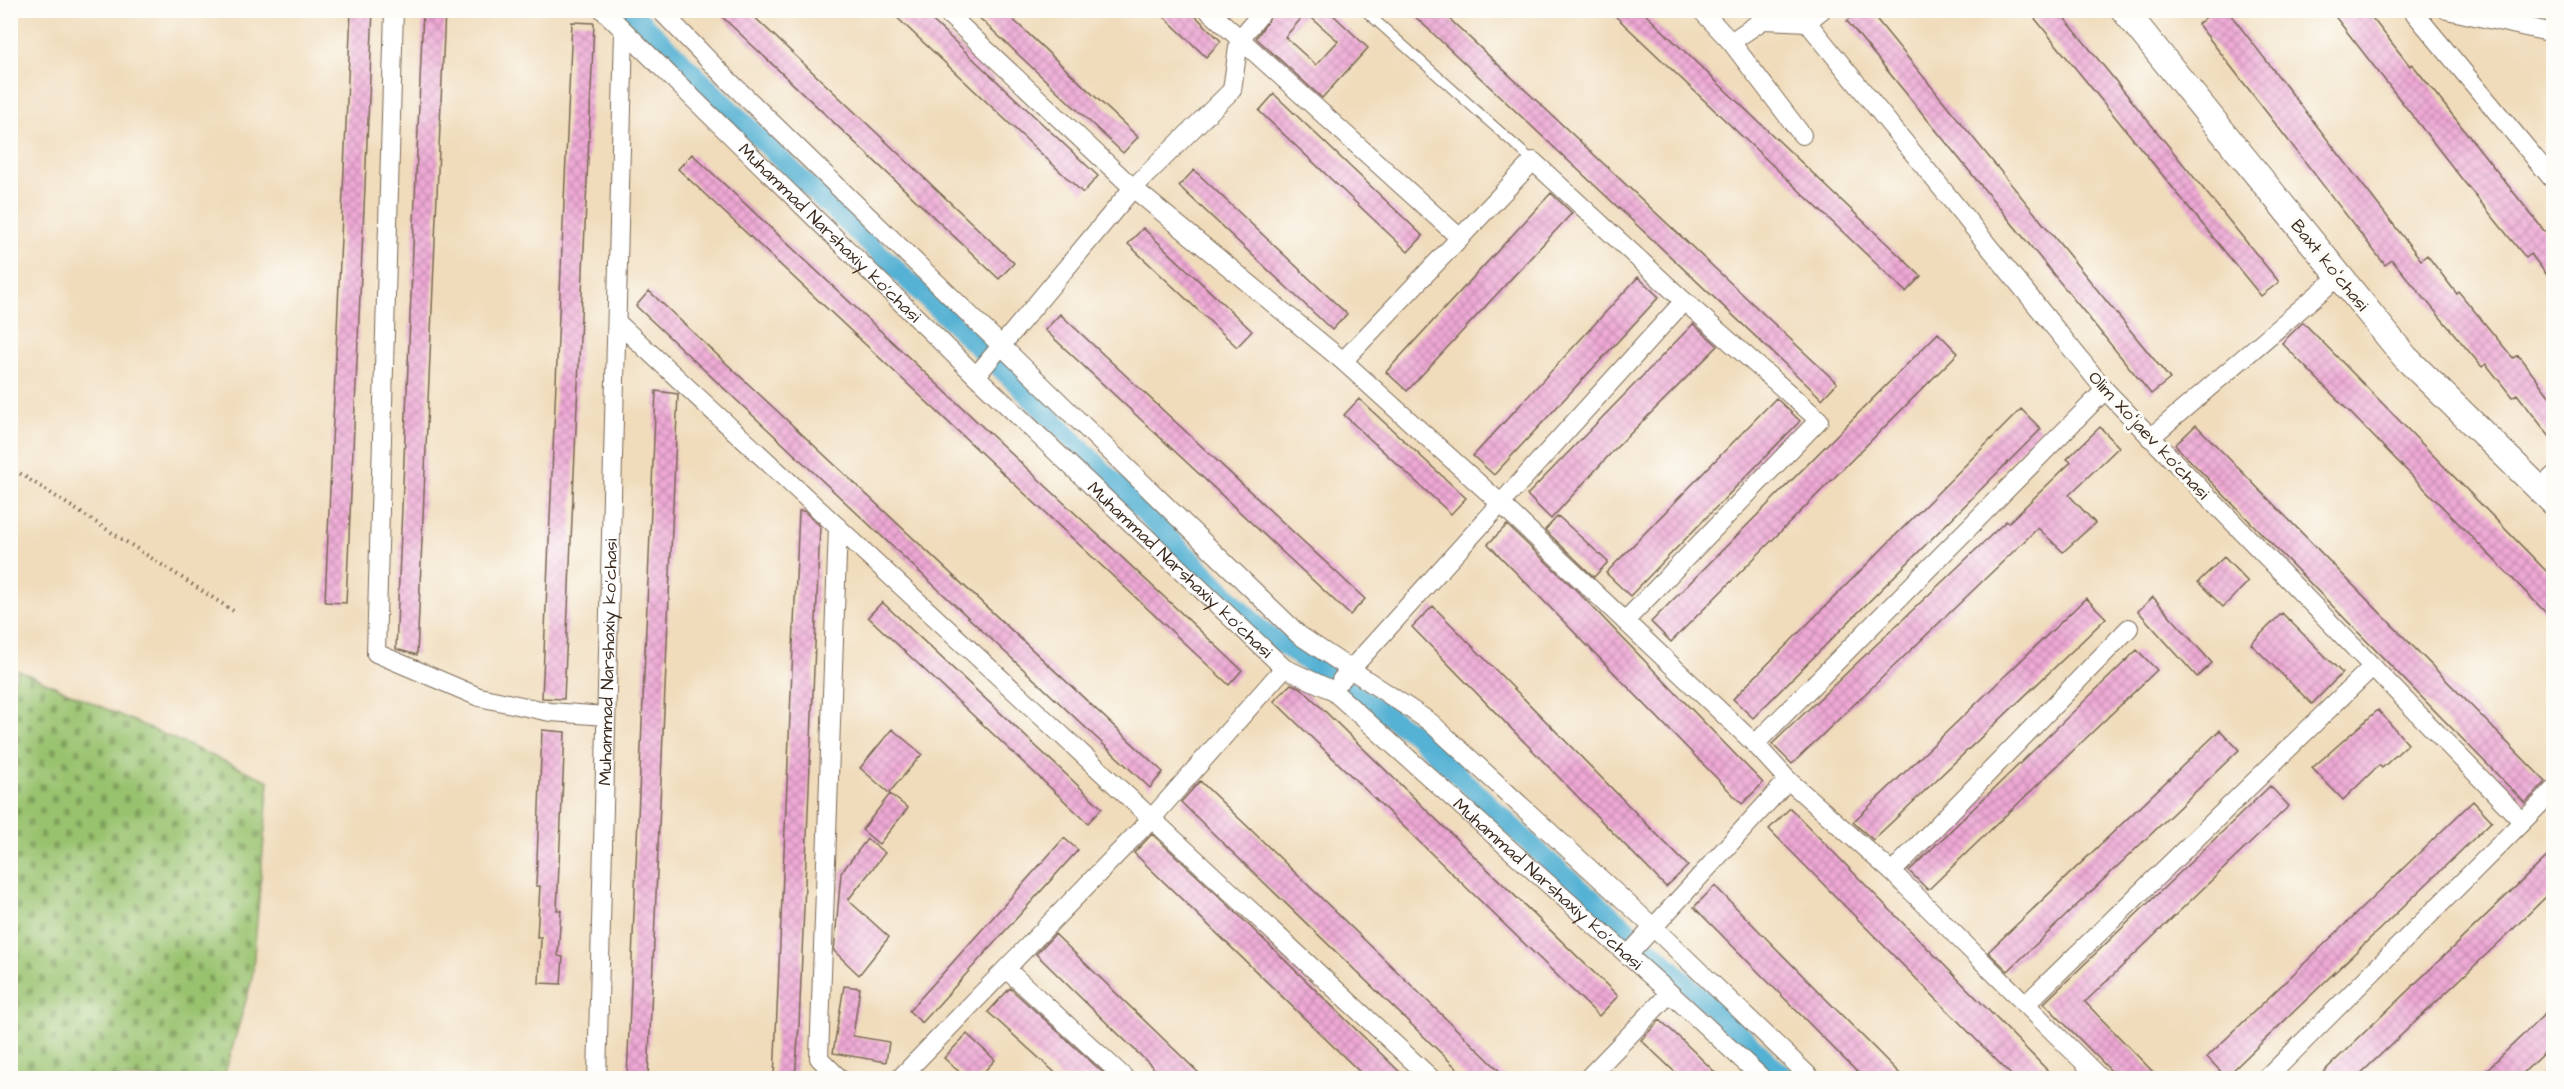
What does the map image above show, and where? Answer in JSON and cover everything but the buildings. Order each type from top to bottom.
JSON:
[{"type":"main road","name":"Baxt koʻchasi","points":[[2124,10],[2405,357],[2549,489]]},
{"type":"street","points":[[394,10],[376,653],[479,697],[550,712],[606,716]]},
{"type":"street","name":"Muhammad Narshaxiy ko'chasi","points":[[603,10],[976,376],[1284,668],[1332,690],[1762,1078]]},
{"type":"street","points":[[660,10],[1000,346],[1299,635],[1349,671],[1430,722],[1653,927],[1811,1078]]},
{"type":"street","points":[[944,10],[1133,188],[1343,361],[1499,502],[1755,744],[1788,780],[1892,872],[2100,1078]]},
{"type":"street","points":[[1208,10],[1460,238]]},
{"type":"street","points":[[976,376],[1133,188],[1232,90],[1239,40],[1264,10]]},
{"type":"street","points":[[1701,10],[1731,42],[1802,135]]},
{"type":"street","points":[[1731,42],[1763,20],[1807,22],[1822,10]]},
{"type":"street","points":[[2412,10],[2553,181]]},
{"type":"street","points":[[2447,10],[2553,33]]},
{"type":"street","name":"Olim Xoʻjaev ko'chasi","points":[[1807,22],[2105,390],[2521,820]]},
{"type":"street","name":"Muhammad Narshaxiy ko'chasi","points":[[597,1078],[624,31]]},
{"type":"street","points":[[1343,361],[1533,161],[1684,301],[1819,420],[1625,621]]},
{"type":"street","points":[[2150,438],[2339,276]]},
{"type":"street","points":[[1332,690],[1499,502],[1684,301]]},
{"type":"street","points":[[618,323],[1431,1078]]},
{"type":"street","points":[[1755,744],[2105,390]]},
{"type":"street","points":[[838,527],[819,1058],[839,1078]]},
{"type":"street","points":[[1892,872],[2129,628]]},
{"type":"street","points":[[2025,1005],[2372,667]]},
{"type":"street","points":[[900,1078],[1152,818],[1284,668]]},
{"type":"street","points":[[1628,955],[1788,780]]},
{"type":"street","points":[[2267,1078],[2553,790]]},
{"type":"street","points":[[1006,969],[1125,1078]]},
{"type":"street","points":[[1588,1078],[1670,993]]},
{"type":"street","points":[[2549,1078],[2553,1074]]},
{"type":"lane","points":[[1364,10],[1533,161]]},
{"type":"path","points":[[10,467],[235,612]]},
{"type":"green space","points":[[18,670],[269,781],[252,979],[224,1077],[226,1078],[11,1078],[10,696]]},
{"type":"waterway","points":[[629,10],[797,175],[1018,385],[1262,631],[1416,735],[1545,858],[1627,929]]},
{"type":"waterway","points":[[1652,951],[1786,1078]]}]
